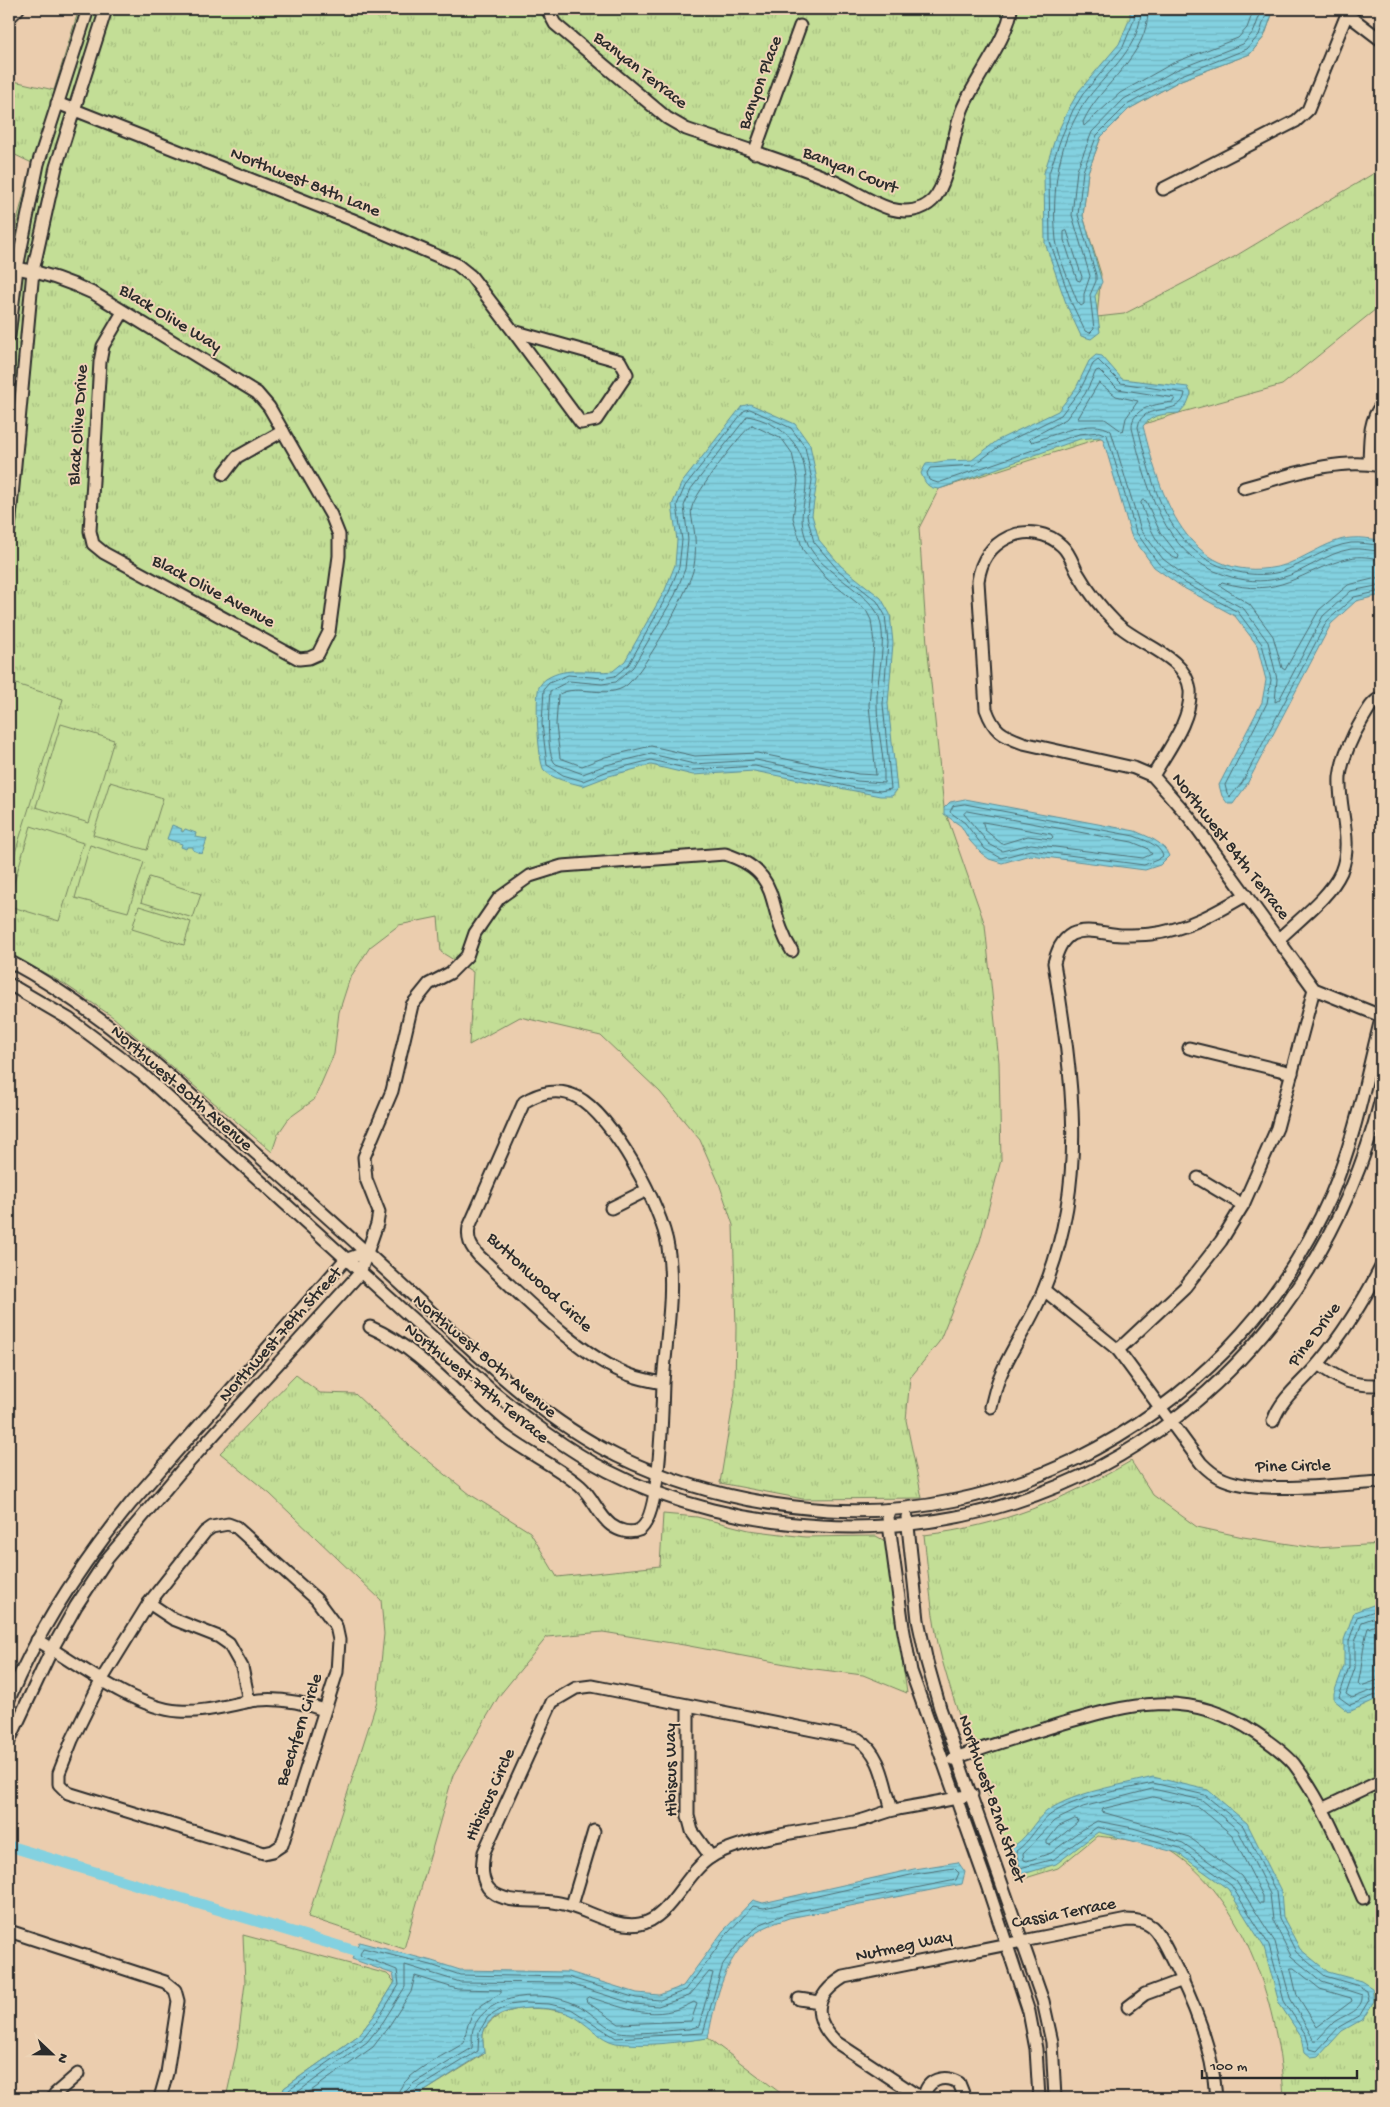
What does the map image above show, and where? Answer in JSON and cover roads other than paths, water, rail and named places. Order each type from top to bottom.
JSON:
[{"type":"street","points":[[9,18],[18,9]]},
{"type":"street","points":[[9,336],[17,268],[38,164],[88,9]]},
{"type":"street","points":[[9,529],[13,419],[33,271],[45,208],[106,9]]},
{"type":"street","name":"Banyan Terrace","points":[[547,9],[554,24],[667,118],[686,129],[754,152]]},
{"type":"street","name":"Banyan Court","points":[[754,152],[830,180],[891,209],[915,210],[925,207],[933,200],[944,180],[953,138],[963,109],[1008,25],[1011,9]]},
{"type":"street","points":[[1162,189],[1296,121],[1308,110],[1348,11],[1381,40]]},
{"type":"street","name":"Banyon Place","points":[[754,152],[800,26]]},
{"type":"street","name":"Northwest 84th Lane","points":[[57,103],[351,219],[456,264],[472,276],[581,423],[596,420],[627,374],[620,361],[513,331]]},
{"type":"street","name":"Black Olive Way","points":[[17,268],[73,283],[95,294],[257,392],[283,431],[331,515],[338,535],[339,556],[329,632],[318,654]]},
{"type":"street","name":"Black Olive Drive","points":[[93,544],[90,531],[100,362],[103,346],[123,312]]},
{"type":"street","points":[[1369,464],[1370,433],[1377,411],[1381,406]]},
{"type":"street","points":[[224,474],[237,457],[283,431]]},
{"type":"street","points":[[1244,488],[1336,464],[1381,466]]},
{"type":"street","name":"Northwest 84th Terrace","points":[[1153,776],[1180,728],[1189,707],[1190,690],[1185,674],[1174,662],[1118,625],[1096,602],[1063,546],[1047,536],[1033,532],[1018,533],[1002,540],[988,552],[981,565],[978,581],[986,709],[992,726],[1006,737],[1023,743],[1134,768],[1153,776],[1189,817],[1314,989]]},
{"type":"street","name":"Black Olive Avenue","points":[[93,544],[104,553],[299,659],[309,658],[318,654]]},
{"type":"street","points":[[1279,939],[1328,891],[1340,872],[1346,853],[1340,777],[1346,754],[1359,725],[1374,701],[1381,698]]},
{"type":"street","points":[[366,1252],[377,1224],[379,1212],[366,1179],[364,1157],[392,1092],[412,1005],[430,984],[450,973],[466,956],[475,933],[499,898],[522,881],[530,876],[562,866],[725,854],[749,863],[765,877],[784,937],[792,951]]},
{"type":"street","points":[[991,1407],[1000,1375],[1044,1290],[1061,1235],[1072,1187],[1074,1130],[1071,1075],[1054,963],[1059,946],[1071,935],[1087,930],[1120,935],[1152,934],[1181,927],[1207,917],[1246,895]]},
{"type":"street","name":"Northwest 80th Avenue","points":[[9,961],[35,975],[86,1008],[138,1047],[366,1252],[502,1378],[574,1431],[616,1455],[701,1489],[749,1501],[808,1508],[877,1512],[988,1492],[1042,1475],[1108,1443],[1162,1407],[1205,1372],[1232,1345],[1281,1284],[1308,1241],[1332,1193],[1350,1141],[1381,1018]]},
{"type":"street","name":"Northwest 80th Avenue","points":[[9,984],[69,1019],[141,1073],[345,1260],[523,1416],[608,1471],[655,1491],[697,1505],[752,1518],[797,1525],[890,1527],[998,1507],[1052,1489],[1118,1457],[1172,1422],[1218,1383],[1259,1341],[1296,1294],[1323,1249],[1363,1162],[1381,1099]]},
{"type":"street","points":[[1118,1350],[1185,1287],[1221,1241],[1242,1205],[1277,1128],[1314,989],[1381,1018]]},
{"type":"street","points":[[1189,1048],[1292,1073]]},
{"type":"street","name":"Buttonwood Circle","points":[[658,1473],[664,1383],[670,1281],[668,1246],[660,1218],[634,1165],[595,1109],[568,1093],[550,1092],[536,1095],[524,1102],[517,1113],[469,1226],[468,1236],[471,1247],[478,1256],[584,1349],[629,1375],[664,1383]]},
{"type":"street","points":[[1198,1178],[1242,1205]]},
{"type":"street","points":[[611,1208],[647,1190]]},
{"type":"street","name":"Northwest 78th Street","points":[[9,1699],[37,1640],[103,1538],[131,1502],[345,1260],[366,1252]]},
{"type":"street","name":"Northwest 78th Street","points":[[9,1741],[52,1649],[76,1606],[102,1567],[137,1523],[360,1273],[366,1252]]},
{"type":"street","name":"Pine Drive","points":[[1273,1421],[1278,1407],[1318,1364],[1340,1334],[1381,1266]]},
{"type":"street","name":"Pine Circle","points":[[1044,1290],[1118,1350],[1162,1407],[1201,1463],[1219,1477],[1241,1485],[1269,1487],[1381,1482]]},
{"type":"street","name":"Northwest 79th Terrace","points":[[370,1328],[402,1343],[505,1436],[573,1480],[592,1498],[610,1524],[630,1532],[640,1529],[647,1523],[658,1473]]},
{"type":"street","points":[[1318,1364],[1336,1377],[1350,1383],[1381,1385]]},
{"type":"street","name":"Northwest 82nd Street","points":[[906,1508],[914,1587],[927,1662],[1043,2001],[1052,2042],[1055,2098]]},
{"type":"street","name":"Northwest 82nd Street","points":[[887,1510],[902,1627],[911,1671],[1029,2012],[1036,2049],[1039,2098]]},
{"type":"street","name":"Beechfern Circle","points":[[228,1524],[236,1527],[316,1599],[336,1626],[339,1640],[337,1672],[282,1845],[273,1851],[264,1853],[68,1793],[59,1784],[58,1773],[102,1679],[149,1603],[205,1532],[220,1525],[228,1524]]},
{"type":"street","points":[[149,1603],[173,1619],[219,1637],[229,1644],[242,1667],[249,1701]]},
{"type":"street","points":[[37,1640],[141,1701],[163,1709],[204,1711],[249,1701],[269,1700],[301,1702],[324,1710]]},
{"type":"street","name":"Hibiscus Circle","points":[[892,1810],[876,1756],[870,1746],[858,1739],[592,1686],[576,1688],[552,1702],[484,1852],[482,1866],[484,1879],[490,1890],[502,1897],[514,1900],[572,1905],[626,1925],[642,1924],[656,1918],[685,1880],[711,1857],[741,1846],[861,1821],[892,1810],[972,1794]]},
{"type":"street","points":[[944,1762],[1109,1710],[1140,1704],[1186,1705],[1232,1720],[1271,1743],[1292,1763],[1324,1808],[1363,1898]]},
{"type":"street","name":"Hibiscus Way","points":[[688,1706],[688,1816],[692,1831],[711,1857]]},
{"type":"street","points":[[1324,1808],[1381,1781]]},
{"type":"street","points":[[572,1905],[594,1831]]},
{"type":"street","name":"Cassia Terrace","points":[[1006,1944],[1127,1920],[1141,1921],[1153,1927],[1182,1980],[1196,2011],[1208,2052],[1216,2098]]},
{"type":"street","points":[[9,1931],[165,1982],[175,1990],[178,2002],[167,2073],[160,2098]]},
{"type":"street","name":"Nutmeg Way","points":[[820,2002],[830,1986],[844,1977],[1006,1944]]},
{"type":"street","points":[[1128,2007],[1145,1994],[1182,1980]]},
{"type":"street","points":[[799,1999],[820,2002],[819,2016],[825,2031],[836,2042],[923,2098],[932,2082],[946,2078],[959,2083],[965,2098]]},
{"type":"street","points":[[53,2098],[54,2094],[78,2074]]},
{"type":"water","points":[[1130,9],[1274,9],[1264,37],[1250,54],[1181,80],[1129,109],[1101,137],[1088,172],[1083,216],[1102,282],[1095,296],[1100,332],[1091,339],[1081,336],[1067,306],[1045,243],[1044,173],[1056,136],[1069,108],[1079,91],[1119,44],[1130,18]]},
{"type":"water","points":[[1096,355],[1102,356],[1122,379],[1188,387],[1191,394],[1187,404],[1179,413],[1155,417],[1143,426],[1158,479],[1182,529],[1199,548],[1220,562],[1246,569],[1277,567],[1286,565],[1342,539],[1381,540],[1381,595],[1356,601],[1331,624],[1246,786],[1233,804],[1228,804],[1222,796],[1219,785],[1262,702],[1266,680],[1257,645],[1235,616],[1182,587],[1154,567],[1131,535],[1103,439],[1099,437],[1080,439],[939,489],[927,484],[921,473],[926,464],[972,460],[998,440],[1058,411],[1076,388],[1089,361]]},
{"type":"water","points":[[750,404],[795,424],[810,445],[817,480],[812,515],[819,540],[841,566],[881,598],[890,614],[893,643],[888,704],[897,790],[892,796],[880,796],[754,771],[693,775],[651,765],[609,776],[583,786],[552,776],[544,770],[540,755],[537,715],[539,687],[545,680],[563,672],[613,671],[625,661],[665,590],[675,565],[677,540],[672,505],[681,484],[742,406]]},
{"type":"water","points":[[965,799],[1135,831],[1159,843],[1169,856],[1160,865],[1145,870],[1030,855],[1002,863],[989,859],[981,853],[970,841],[961,826],[944,814],[944,808],[950,802]]},
{"type":"water","points":[[172,825],[182,829],[181,831],[183,832],[185,829],[196,833],[195,837],[207,839],[202,854],[193,850],[193,847],[187,847],[186,849],[181,847],[182,844],[167,839]]},
{"type":"water","points":[[1381,1604],[1381,1697],[1349,1712],[1334,1700],[1334,1693],[1344,1666],[1344,1640],[1354,1612]]},
{"type":"water","points":[[1153,1777],[1208,1790],[1247,1823],[1281,1891],[1283,1917],[1300,1949],[1328,1972],[1361,1981],[1372,1988],[1374,2001],[1363,2019],[1342,2031],[1319,2056],[1311,2057],[1305,2052],[1302,2038],[1279,2003],[1264,1947],[1228,1889],[1178,1853],[1098,1832],[1056,1864],[1017,1876],[1009,1848],[1020,1841],[1047,1811],[1085,1794]]},
{"type":"water","points":[[958,1862],[965,1872],[962,1884],[789,1918],[764,1928],[751,1937],[731,1961],[724,1976],[708,2038],[650,2044],[616,2043],[604,2038],[577,2018],[561,2011],[536,2008],[521,2009],[508,2011],[496,2016],[488,2024],[483,2034],[484,2053],[414,2098],[281,2098],[284,2088],[359,2035],[374,2016],[395,1982],[393,1974],[352,1959],[359,1942],[460,1970],[569,1972],[637,1993],[659,1995],[683,1986],[723,1931],[753,1900],[763,1903],[914,1869]]},
{"type":"waterway","points":[[9,1846],[355,1951]]}]
